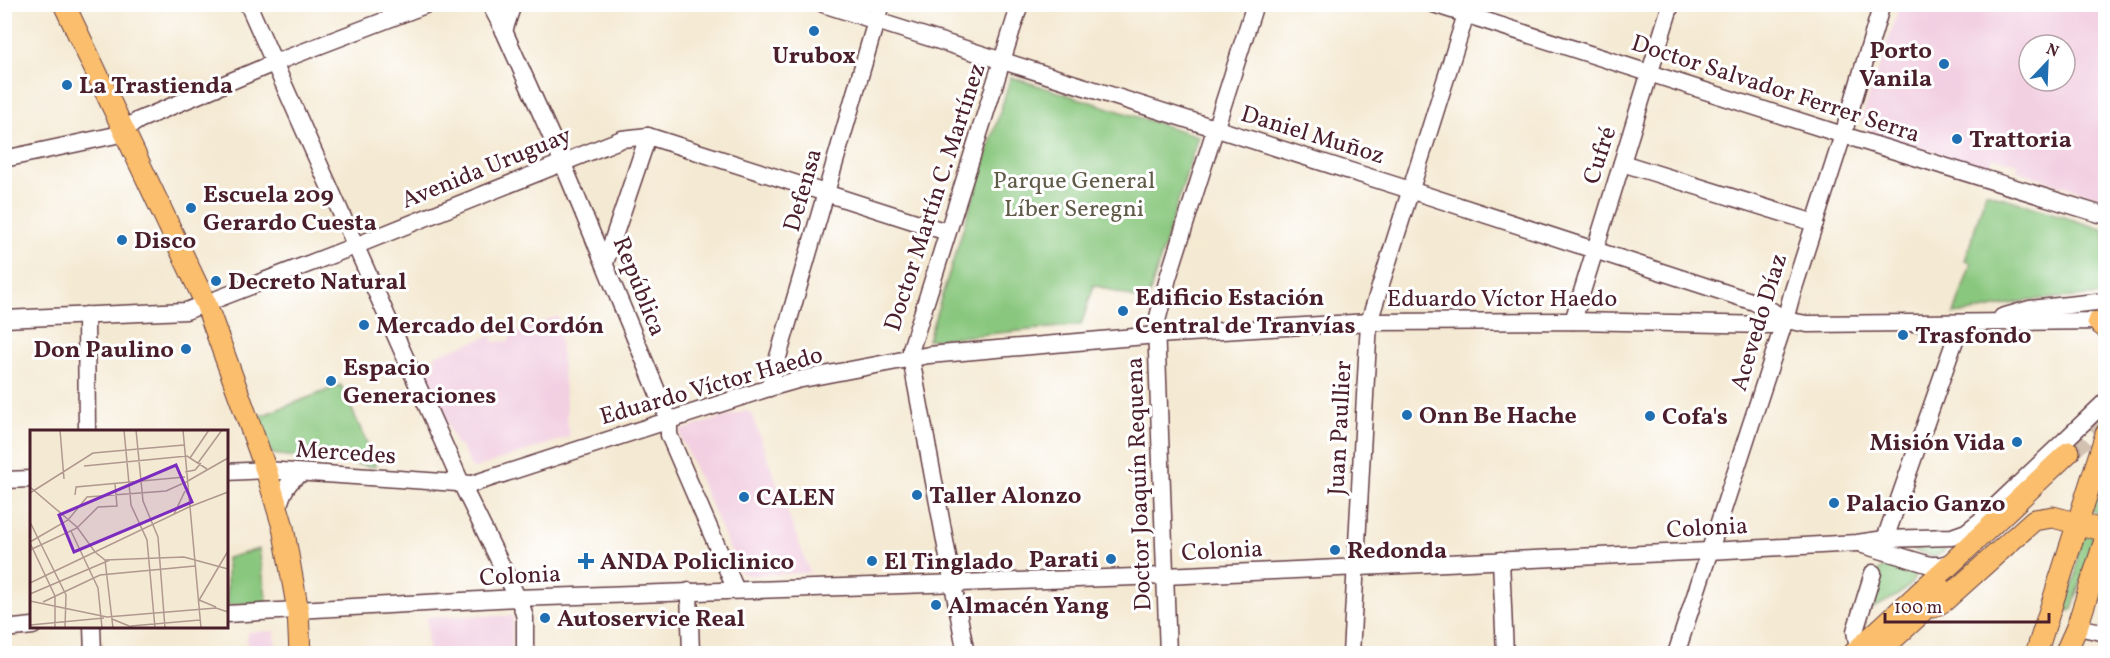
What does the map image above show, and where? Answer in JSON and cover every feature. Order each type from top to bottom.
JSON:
[{"type":"main road","points":[[64,4],[206,304],[278,508],[298,611],[300,654]]},
{"type":"main road","points":[[2036,654],[2106,434]]},
{"type":"main road","points":[[1865,652],[1956,560],[2073,456],[1918,616]]},
{"type":"main road","points":[[1865,652],[1944,601],[2034,520],[2053,517],[2106,531]]},
{"type":"main road","points":[[2065,654],[2077,627],[2106,537]]},
{"type":"main road","points":[[2069,549],[2072,564],[2064,612],[2065,621],[2077,627]]},
{"type":"street","points":[[248,4],[462,484],[524,613],[525,654]]},
{"type":"street","points":[[4,159],[107,137],[124,131],[139,120],[274,63],[428,4]]},
{"type":"street","name":"República","points":[[490,4],[504,31],[605,263],[669,420],[669,435],[736,590]]},
{"type":"street","points":[[504,31],[513,4]]},
{"type":"street","name":"Daniel Muñoz","points":[[823,4],[1410,190],[1754,302],[1785,320]]},
{"type":"street","name":"Defensa","points":[[769,388],[880,4]]},
{"type":"street","name":"Doctor Martín C. Martínez","points":[[966,654],[911,349],[1020,4]]},
{"type":"street","name":"Doctor Joaquín Requena","points":[[1168,654],[1157,319],[1255,4]]},
{"type":"street","name":"Doctor Salvador Ferrer Serra","points":[[1433,4],[1467,10],[1650,74],[2106,216]]},
{"type":"street","name":"Cufré","points":[[1573,321],[1671,4]]},
{"type":"street","name":"Acevedo Díaz","points":[[1676,654],[1785,320],[1882,4]]},
{"type":"street","name":"Juan Paullier","points":[[1351,654],[1370,322],[1467,10]]},
{"type":"street","points":[[605,263],[648,136]]},
{"type":"street","name":"Avenida Uruguay","points":[[4,319],[186,311],[622,139],[648,136],[947,232]]},
{"type":"street","points":[[1622,163],[1815,223]]},
{"type":"street","name":"Eduardo Víctor Haedo","points":[[1984,323],[2030,309],[2106,301]]},
{"type":"street","points":[[86,315],[87,430]]},
{"type":"street","name":"Eduardo Víctor Haedo","points":[[462,484],[472,484],[797,380],[929,355],[1157,335],[1370,322],[1573,321],[1771,325],[1785,320],[1806,324],[2103,324]]},
{"type":"street","points":[[1885,539],[1960,323]]},
{"type":"street","name":"Colonia","points":[[228,614],[689,591],[1165,576],[1709,551],[1857,543],[1885,539],[1952,537],[1966,532],[2106,400]]},
{"type":"street","name":"Mercedes","points":[[228,472],[266,470],[462,484]]},
{"type":"street","points":[[278,508],[285,488],[294,477],[302,472]]},
{"type":"street","points":[[4,480],[30,479]]},
{"type":"street","points":[[1857,543],[1930,565],[1941,565],[1956,560]]},
{"type":"street","points":[[1501,560],[1505,654]]},
{"type":"street","points":[[1865,652],[1855,637],[1855,631],[1873,573]]},
{"type":"street","points":[[689,591],[691,654]]},
{"type":"street","points":[[4,629],[30,627]]},
{"type":"street","points":[[2077,627],[2106,633]]},
{"type":"street","points":[[92,628],[93,654]]},
{"type":"shaded area","points":[[1900,5],[2105,5],[2105,199],[2017,171],[2018,164],[1992,157],[1988,168],[1871,134],[1861,120]]},
{"type":"shaded area","points":[[558,316],[569,437],[472,469],[460,445],[457,446],[423,369],[436,368],[435,355],[493,335],[493,342],[510,341],[510,335],[526,331],[526,328]]},
{"type":"shaded area","name":"CALEN","points":[[745,411],[751,413],[810,573],[748,575],[740,572],[680,435],[682,430]]},
{"type":"shaded area","points":[[513,616],[511,653],[428,653],[427,617]]},
{"type":"shaded area","points":[[275,631],[276,653],[247,653],[247,632]]},
{"type":"green space","name":"Parque General Líber Seregni","points":[[1011,77],[1198,136],[1147,302],[1094,285],[1081,325],[928,340]]},
{"type":"green space","points":[[1986,192],[2105,230],[2105,295],[2029,300],[1954,314],[1971,263],[1965,261]]},
{"type":"green space","points":[[341,385],[375,461],[375,467],[272,454],[258,417]]},
{"type":"green space","points":[[2105,457],[2105,508],[2100,514],[2092,511]]},
{"type":"green space","points":[[2082,534],[2095,537],[2072,610],[2068,611],[2066,608],[2076,574],[2077,555]]},
{"type":"green space","points":[[1942,545],[1944,552],[1934,557],[1911,549],[1912,546]]},
{"type":"green space","points":[[259,549],[267,603],[228,605],[228,558]]},
{"type":"green space","points":[[1891,559],[1917,568],[1914,579],[1897,595],[1865,611],[1877,573]]},
{"type":"tunnel","points":[[2069,452],[2106,416]]},
{"type":"place","name":"Urubox","points":[[814,31]]},
{"type":"place","name":"Porto Vanila","points":[[1944,64]]},
{"type":"place","name":"La Trastienda","points":[[67,85]]},
{"type":"place","name":"Trattoria","points":[[1957,139]]},
{"type":"place","name":"Escuela 209 Gerardo Cuesta","points":[[191,208]]},
{"type":"place","name":"Disco","points":[[122,240]]},
{"type":"place","name":"Decreto Natural","points":[[216,281]]},
{"type":"place","name":"Edificio Estación Central de Tranvías","points":[[1123,311]]},
{"type":"place","name":"Mercado del Cordón","points":[[364,325]]},
{"type":"place","name":"Trasfondo","points":[[1903,335]]},
{"type":"place","name":"Don Paulino","points":[[186,349]]},
{"type":"place","name":"Espacio Generaciones","points":[[331,381]]},
{"type":"place","name":"Onn Be Hache","points":[[1407,415]]},
{"type":"place","name":"Cofa's","points":[[1650,416]]},
{"type":"place","name":"Misión Vida","points":[[2017,442]]},
{"type":"place","name":"Taller Alonzo","points":[[917,495]]},
{"type":"place","name":"CALEN","points":[[744,497]]},
{"type":"place","name":"Palacio Ganzo","points":[[1834,503]]},
{"type":"place","name":"Redonda","points":[[1335,550]]},
{"type":"place","name":"Parati","points":[[1111,559]]},
{"type":"place","name":"ANDA Policlinico","points":[[586,561]]},
{"type":"place","name":"El Tinglado","points":[[872,561]]},
{"type":"place","name":"Almacén Yang","points":[[936,605]]},
{"type":"place","name":"Autoservice Real","points":[[545,618]]}]
